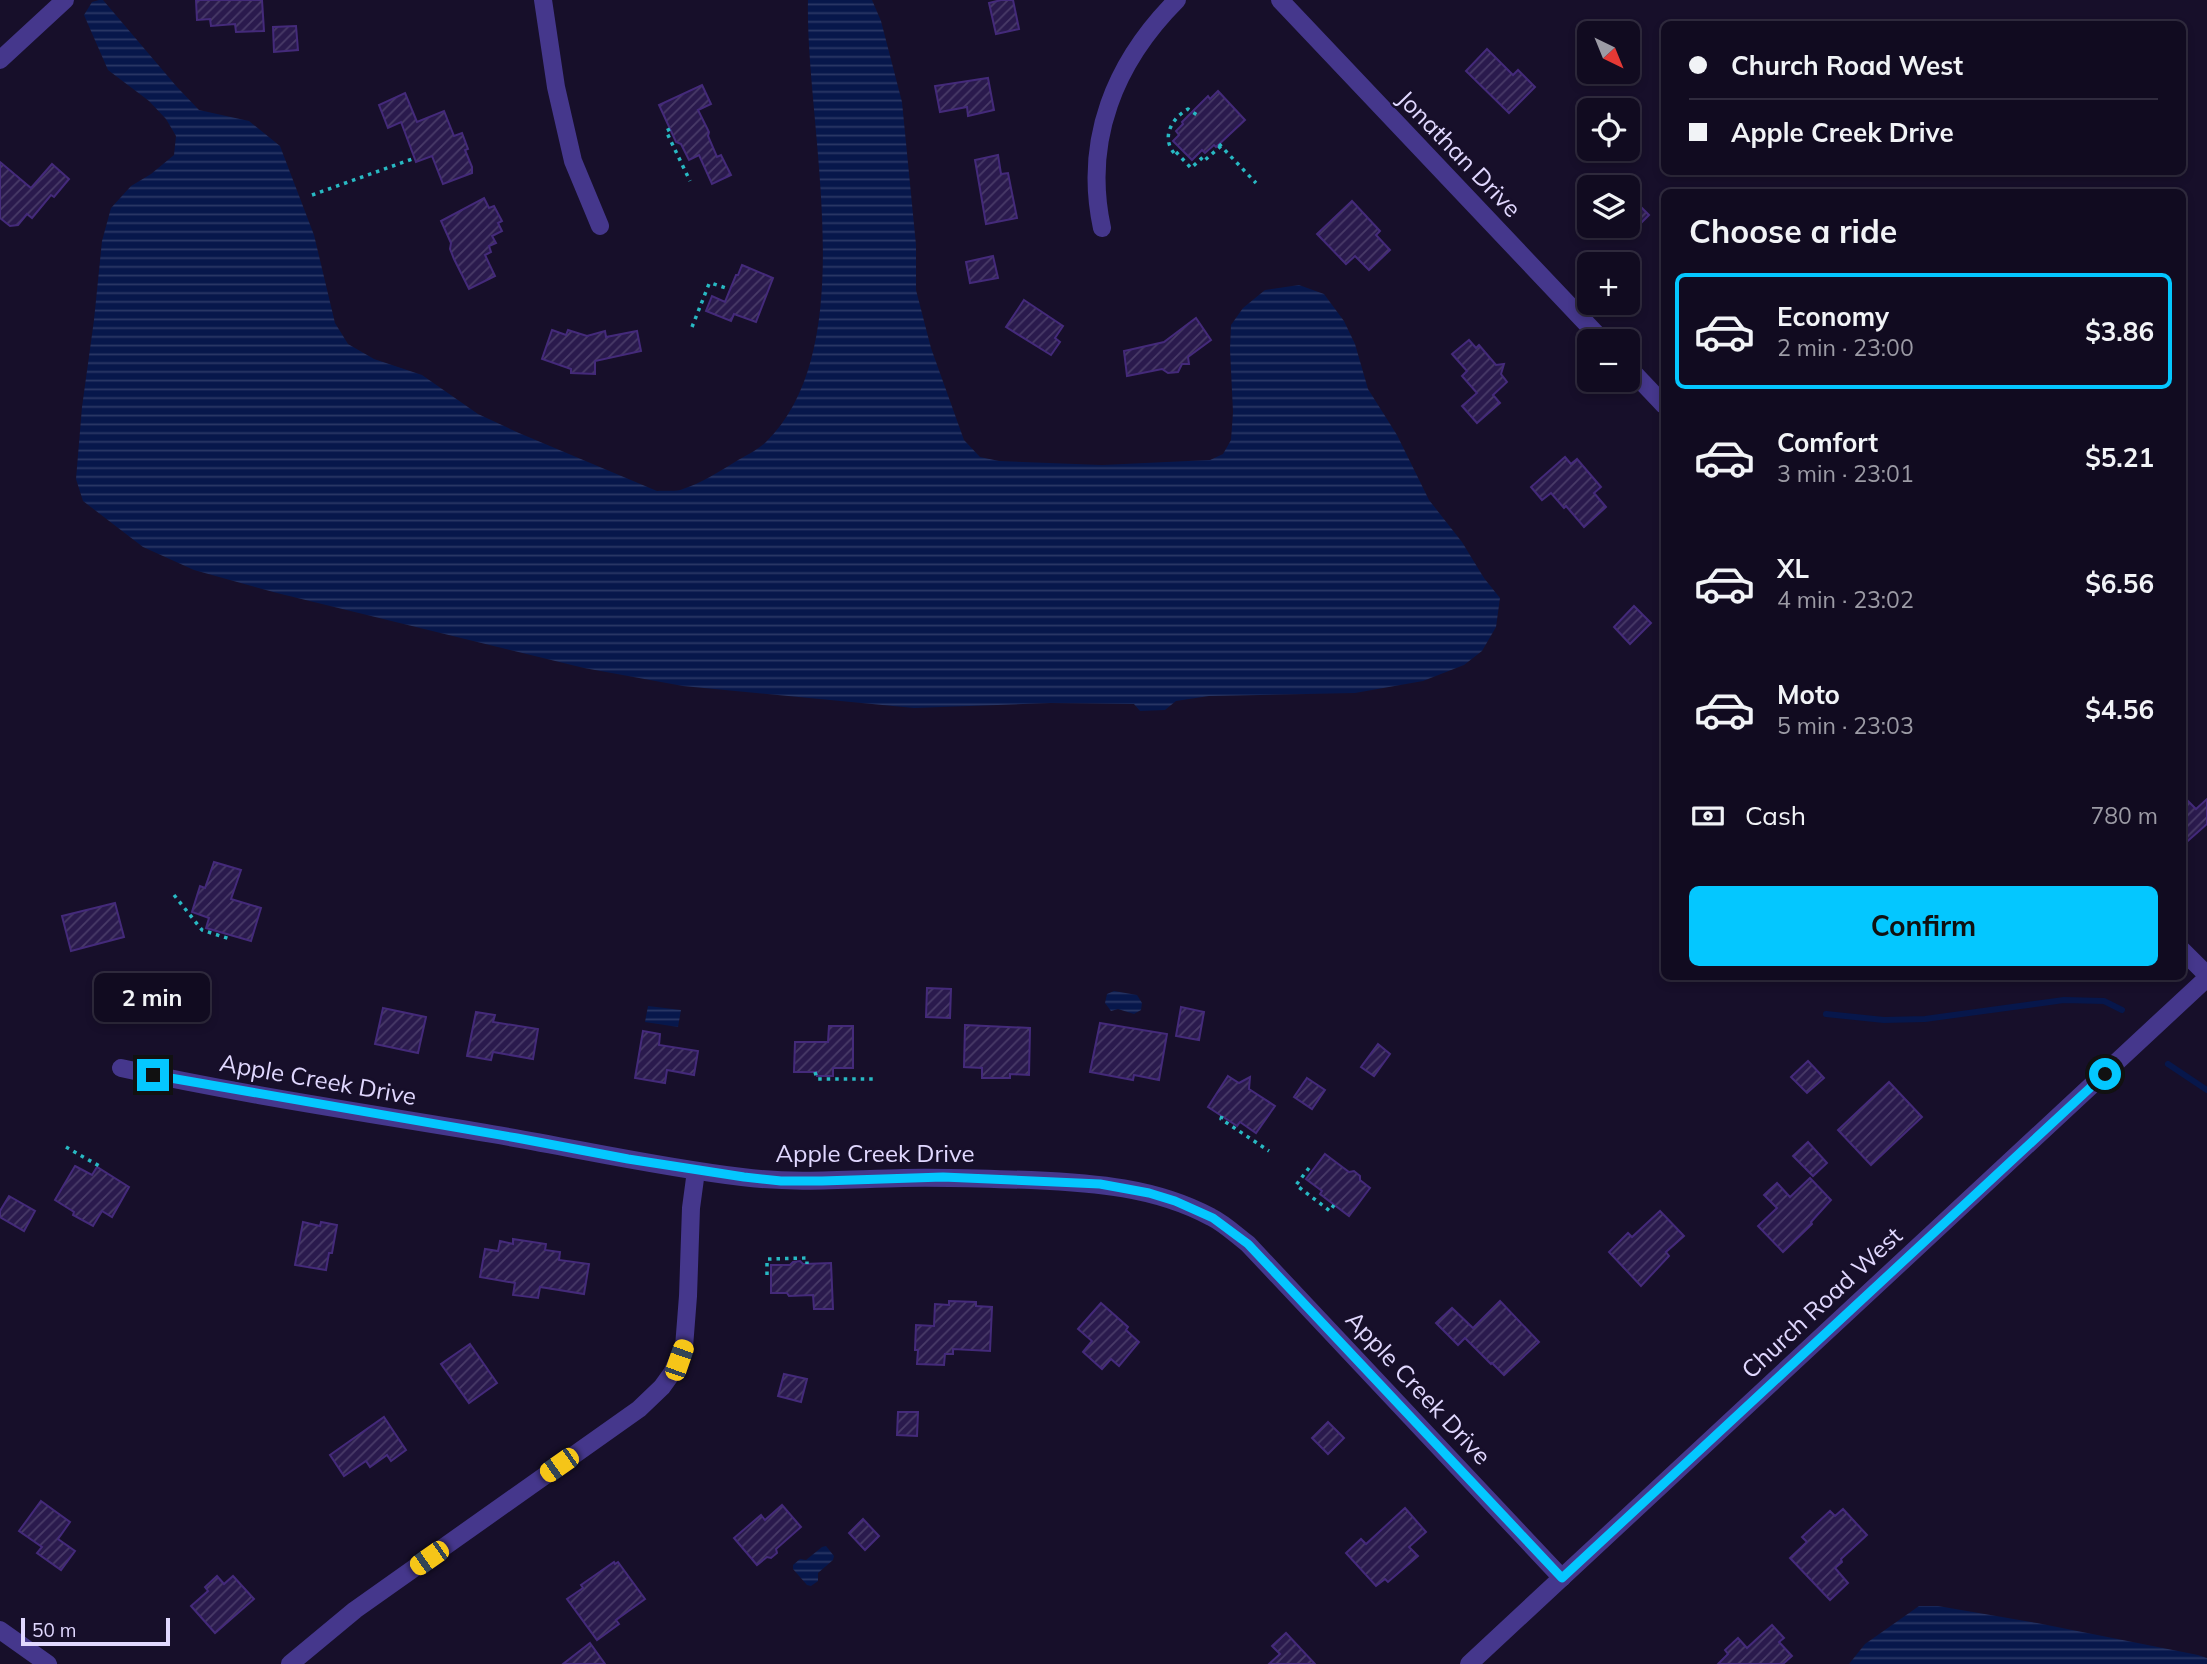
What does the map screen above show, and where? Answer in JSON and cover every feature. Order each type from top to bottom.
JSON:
[{"type":"street","points":[[0,60],[65,0]]},
{"type":"street","points":[[542,0],[556,87],[573,161],[600,226]]},
{"type":"street","points":[[1102,228],[1097,202],[1097,163],[1109,100],[1146,34],[1177,0]]},
{"type":"street","name":"Jonathan Drive","points":[[1280,0],[1592,329]]},
{"type":"street","points":[[1640,380],[1661,402]]},
{"type":"street","points":[[2186,954],[2207,976]]},
{"type":"street","name":"Church Road West","points":[[1469,1664],[2207,976]]},
{"type":"street","name":"Apple Creek Drive","points":[[121,1068],[179,1081],[695,1171],[781,1181],[943,1177],[1100,1184],[1175,1201],[1213,1218],[1248,1244],[1271,1266],[1562,1578]]},
{"type":"street","points":[[290,1664],[355,1610],[639,1409],[662,1387],[679,1360],[686,1333],[695,1171]]},
{"type":"street","points":[[0,1630],[48,1664]]},
{"type":"path","points":[[1197,115],[1188,109],[1175,120],[1168,132],[1169,146],[1191,168],[1203,156],[1205,160],[1220,145],[1256,183]]},
{"type":"path","points":[[670,129],[666,131],[690,181]]},
{"type":"path","points":[[312,195],[415,158]]},
{"type":"path","points":[[692,327],[709,285],[711,283],[726,288]]},
{"type":"path","points":[[174,895],[202,930],[230,939]]},
{"type":"path","points":[[815,1072],[817,1079],[873,1079]]},
{"type":"path","points":[[1222,1116],[1221,1119],[1269,1151]]},
{"type":"path","points":[[66,1147],[100,1167]]},
{"type":"path","points":[[1309,1168],[1296,1185],[1330,1211],[1334,1205]]},
{"type":"path","points":[[767,1275],[767,1259],[807,1258],[807,1264]]},
{"type":"shaded area","points":[[103,0],[199,110],[249,121],[280,146],[314,235],[335,323],[348,344],[374,359],[422,375],[478,414],[657,491],[690,487],[755,450],[766,442],[796,401],[813,350],[822,293],[823,232],[809,51],[808,0],[872,0],[881,21],[902,102],[916,245],[916,290],[931,348],[964,440],[980,457],[999,461],[1102,465],[1210,460],[1223,454],[1231,440],[1233,412],[1231,325],[1243,308],[1265,290],[1299,285],[1324,294],[1344,321],[1355,344],[1368,389],[1397,435],[1429,500],[1500,598],[1496,627],[1482,651],[1464,665],[1423,681],[1355,693],[1209,696],[1176,701],[1165,710],[1140,711],[1134,704],[1051,703],[914,708],[683,686],[584,668],[194,570],[143,547],[83,501],[76,479],[102,241],[111,208],[131,186],[174,155],[176,136],[166,119],[149,101],[108,70],[84,15],[92,2]]},
{"type":"shaded area","points":[[1114,991],[1137,995],[1142,1003],[1141,1010],[1134,1014],[1118,1009],[1111,1011],[1105,1003],[1107,994]]},
{"type":"shaded area","points":[[648,1006],[681,1010],[678,1027],[645,1022]]},
{"type":"shaded area","points":[[826,1546],[834,1556],[833,1560],[818,1573],[818,1581],[811,1586],[807,1585],[793,1569],[793,1565],[800,1559],[806,1560]]},
{"type":"shaded area","points":[[1919,1606],[1938,1606],[2037,1623],[2198,1655],[2207,1658],[2207,1664],[1849,1664],[1865,1644]]},
{"type":"building","points":[[196,0],[262,0],[264,31],[236,32],[235,24],[211,26],[210,19],[197,20]]},
{"type":"building","points":[[1013,0],[1019,29],[996,34],[989,3]]},
{"type":"building","points":[[296,26],[298,50],[274,52],[273,27]]},
{"type":"building","points":[[1487,49],[1513,75],[1518,70],[1535,87],[1509,113],[1466,71]]},
{"type":"building","points":[[988,78],[994,110],[968,116],[967,107],[940,112],[935,86]]},
{"type":"building","points":[[702,85],[711,104],[698,110],[717,157],[721,155],[731,175],[712,184],[699,155],[689,160],[681,144],[676,142],[659,105]]},
{"type":"building","points":[[1218,91],[1245,120],[1216,147],[1214,145],[1205,153],[1202,150],[1192,160],[1173,141],[1179,135],[1176,131],[1208,96],[1210,99]]},
{"type":"building","points":[[405,93],[417,122],[444,111],[454,136],[462,133],[472,173],[443,184],[432,156],[416,162],[401,122],[388,128],[379,105]]},
{"type":"building","points":[[998,155],[1001,174],[1008,173],[1017,218],[986,224],[975,160]]},
{"type":"building","points":[[0,162],[31,188],[52,164],[69,179],[32,218],[27,214],[18,225],[10,226],[0,218]]},
{"type":"building","points":[[484,198],[489,208],[494,206],[502,221],[498,223],[502,231],[492,236],[496,243],[489,246],[491,252],[485,255],[495,276],[469,289],[454,259],[451,243],[441,221]]},
{"type":"building","points":[[1352,201],[1380,231],[1376,235],[1390,250],[1369,270],[1355,256],[1346,264],[1317,234]]},
{"type":"building","points":[[1640,206],[1649,215],[1640,224]]},
{"type":"building","points":[[993,256],[998,278],[970,283],[966,262]]},
{"type":"building","points":[[742,265],[773,278],[756,322],[734,314],[731,321],[706,311],[712,296],[725,302]]},
{"type":"building","points":[[1024,300],[1063,326],[1055,338],[1060,342],[1051,355],[1006,327]]},
{"type":"building","points":[[1196,318],[1211,340],[1188,357],[1189,364],[1182,364],[1178,372],[1168,373],[1162,369],[1127,376],[1124,351],[1164,342]]},
{"type":"building","points":[[552,330],[566,335],[568,330],[587,336],[605,331],[606,337],[637,331],[641,351],[595,361],[595,374],[571,373],[571,369],[542,359]]},
{"type":"building","points":[[1469,340],[1476,348],[1479,345],[1496,365],[1504,364],[1501,374],[1507,382],[1493,395],[1500,403],[1477,423],[1462,406],[1477,393],[1462,376],[1467,371],[1452,354]]},
{"type":"building","points":[[1565,457],[1571,464],[1577,459],[1601,487],[1594,493],[1606,507],[1584,527],[1551,493],[1542,500],[1531,487]]},
{"type":"building","points":[[1634,606],[1651,623],[1630,644],[1614,627]]},
{"type":"building","points":[[2186,799],[2196,809],[2207,799],[2207,824],[2186,842]]},
{"type":"building","points":[[214,862],[241,870],[231,899],[261,908],[251,941],[206,928],[209,918],[192,912],[200,886],[205,888]]},
{"type":"building","points":[[115,903],[124,937],[71,951],[62,916]]},
{"type":"building","points":[[927,988],[951,989],[950,1018],[926,1017]]},
{"type":"building","points":[[1181,1007],[1204,1012],[1199,1040],[1176,1036]]},
{"type":"building","points":[[383,1008],[426,1017],[418,1053],[375,1044]]},
{"type":"building","points":[[476,1012],[495,1015],[493,1022],[538,1029],[533,1059],[493,1052],[491,1060],[467,1056]]},
{"type":"building","points":[[1100,1023],[1167,1034],[1159,1080],[1134,1075],[1133,1080],[1090,1072]]},
{"type":"building","points":[[965,1025],[1030,1028],[1029,1075],[1010,1074],[1010,1078],[982,1078],[982,1068],[964,1067]]},
{"type":"building","points":[[829,1026],[853,1026],[853,1068],[833,1068],[833,1076],[817,1076],[817,1072],[794,1072],[795,1042],[828,1042]]},
{"type":"building","points":[[643,1031],[660,1034],[659,1045],[698,1051],[694,1075],[667,1070],[665,1083],[635,1078]]},
{"type":"building","points":[[1378,1044],[1390,1054],[1374,1076],[1361,1067]]},
{"type":"building","points":[[1808,1061],[1824,1078],[1807,1093],[1791,1077]]},
{"type":"building","points":[[1228,1076],[1239,1083],[1250,1077],[1249,1089],[1275,1106],[1256,1133],[1240,1122],[1237,1126],[1208,1107]]},
{"type":"building","points":[[1307,1078],[1325,1090],[1312,1109],[1294,1097]]},
{"type":"building","points":[[1889,1082],[1922,1117],[1871,1165],[1838,1130]]},
{"type":"building","points":[[1808,1142],[1827,1163],[1813,1176],[1793,1156]]},
{"type":"building","points":[[1325,1154],[1349,1172],[1354,1171],[1370,1188],[1349,1216],[1320,1194],[1322,1191],[1306,1179]]},
{"type":"building","points":[[75,1166],[92,1175],[97,1167],[129,1187],[112,1217],[102,1211],[93,1226],[73,1215],[74,1212],[55,1200]]},
{"type":"building","points":[[1810,1178],[1831,1200],[1812,1224],[1783,1252],[1758,1226],[1777,1208],[1764,1195],[1777,1183],[1790,1197]]},
{"type":"building","points":[[9,1196],[35,1211],[24,1231],[0,1217],[0,1211]]},
{"type":"building","points":[[1660,1211],[1684,1236],[1666,1252],[1669,1256],[1641,1286],[1609,1252],[1628,1233],[1632,1237]]},
{"type":"building","points":[[303,1222],[320,1226],[321,1222],[337,1225],[326,1270],[295,1265]]},
{"type":"building","points":[[513,1239],[546,1244],[545,1250],[560,1252],[559,1260],[589,1264],[584,1294],[540,1287],[538,1298],[513,1295],[515,1283],[480,1277],[485,1249],[498,1251],[500,1241],[513,1244]]},
{"type":"building","points":[[800,1261],[803,1264],[831,1263],[833,1309],[814,1309],[813,1295],[789,1296],[787,1293],[771,1293],[771,1265],[790,1265]]},
{"type":"building","points":[[949,1301],[976,1302],[976,1306],[992,1307],[990,1351],[953,1349],[953,1354],[945,1354],[944,1365],[917,1364],[916,1325],[934,1326],[935,1304],[949,1305]]},
{"type":"building","points":[[1500,1301],[1539,1342],[1504,1375],[1465,1338],[1458,1345],[1436,1323],[1452,1308],[1473,1328]]},
{"type":"building","points":[[1101,1303],[1128,1327],[1126,1330],[1139,1342],[1119,1366],[1111,1359],[1102,1369],[1083,1352],[1092,1341],[1078,1329]]},
{"type":"building","points":[[470,1344],[497,1383],[469,1403],[441,1364]]},
{"type":"building","points":[[784,1374],[807,1379],[801,1402],[778,1396]]},
{"type":"building","points":[[898,1412],[918,1412],[917,1436],[897,1435]]},
{"type":"building","points":[[384,1417],[406,1450],[391,1461],[387,1455],[370,1467],[366,1461],[344,1476],[330,1455]]},
{"type":"building","points":[[1328,1422],[1344,1438],[1328,1454],[1312,1438]]},
{"type":"building","points":[[41,1501],[70,1522],[58,1539],[75,1551],[61,1570],[37,1553],[42,1547],[19,1531]]},
{"type":"building","points":[[782,1505],[801,1527],[776,1549],[777,1553],[757,1565],[734,1538],[761,1515],[765,1520]]},
{"type":"building","points":[[1405,1508],[1426,1532],[1409,1547],[1418,1556],[1388,1582],[1385,1579],[1376,1586],[1346,1553],[1361,1539],[1366,1544]]},
{"type":"building","points":[[1843,1509],[1867,1535],[1835,1568],[1848,1583],[1830,1600],[1790,1558],[1807,1542],[1802,1537],[1830,1511],[1835,1516]]},
{"type":"building","points":[[863,1519],[879,1536],[865,1550],[849,1533]]},
{"type":"building","points":[[614,1562],[618,1562],[645,1599],[616,1620],[619,1624],[597,1640],[567,1599],[583,1588],[581,1585]]},
{"type":"building","points":[[217,1576],[224,1584],[233,1576],[254,1599],[215,1633],[191,1606],[208,1591],[205,1587]]},
{"type":"building","points":[[1772,1625],[1784,1638],[1779,1642],[1792,1656],[1783,1664],[1718,1664],[1728,1654],[1725,1650],[1738,1638],[1747,1648]]},
{"type":"building","points":[[1286,1633],[1315,1664],[1269,1664],[1280,1654],[1272,1646]]},
{"type":"building","points":[[590,1643],[605,1664],[563,1664]]},
{"type":"waterway","points":[[1826,1014],[1884,1020],[1925,1019],[2064,1000],[2104,1001],[2122,1010]]},
{"type":"waterway","points":[[2168,1064],[2207,1090]]},
{"type":"route","points":[[153,1075],[695,1171],[781,1181],[943,1177],[1072,1182],[1149,1193],[1175,1201],[1226,1226],[1271,1266],[1562,1578],[2105,1074]]}]
